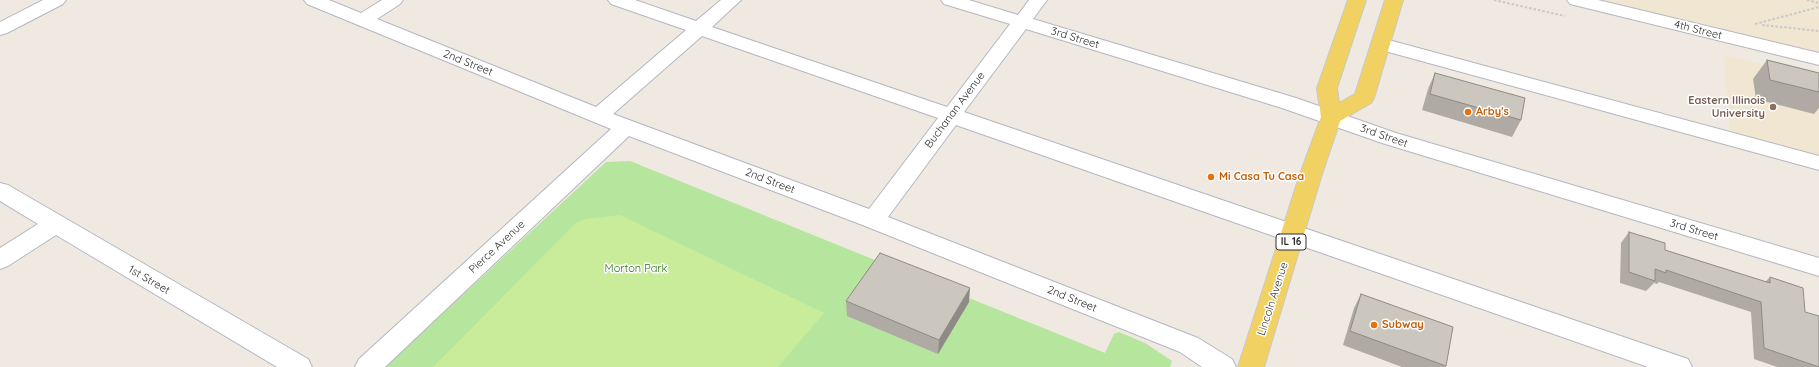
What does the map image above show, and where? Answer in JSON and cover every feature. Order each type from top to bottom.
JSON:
[{"type":"main road","name":"Lincoln Avenue","points":[[1251,367],[1330,117],[1327,88],[1357,0]]},
{"type":"main road","points":[[1330,117],[1364,98],[1394,0]]},
{"type":"street","points":[[0,29],[57,0]]},
{"type":"street","name":"2nd Street","points":[[313,0],[598,116],[873,220],[1189,345],[1224,367]]},
{"type":"street","points":[[363,20],[394,0]]},
{"type":"street","points":[[617,0],[1679,367]]},
{"type":"street","points":[[598,116],[732,0]]},
{"type":"street","name":"3rd Street","points":[[950,0],[1330,117],[1388,138],[1819,267]]},
{"type":"street","name":"Buchanan Avenue","points":[[873,220],[1038,0]]},
{"type":"street","name":"4th Street","points":[[1576,0],[1819,59]]},
{"type":"street","points":[[1381,44],[1819,163]]},
{"type":"street","name":"Pierce Avenue","points":[[368,367],[626,127]]},
{"type":"street","name":"1st Street","points":[[0,191],[299,367]]},
{"type":"street","points":[[0,260],[55,224]]},
{"type":"path","points":[[1807,0],[1819,3]]},
{"type":"path","points":[[1755,24],[1819,7]]},
{"type":"path","points":[[1748,23],[1819,31]]},
{"type":"shaded area","points":[[1599,0],[1819,0],[1819,53],[1678,20]]},
{"type":"shaded area","name":"Eastern Illinois University","points":[[1724,55],[1819,78],[1819,159],[1730,136]]},
{"type":"green space","name":"Morton Park","points":[[630,161],[1105,353],[1114,334],[1119,332],[1145,343],[1172,361],[1170,367],[385,367],[606,162]]},
{"type":"green space","points":[[620,215],[824,313],[778,367],[433,367],[577,222],[586,219]]},
{"type":"building","points":[[1767,60],[1819,73],[1819,92],[1770,80]]},
{"type":"building","points":[[1435,73],[1525,98],[1521,120],[1430,94]]},
{"type":"building","points":[[1629,232],[1665,243],[1665,250],[1770,283],[1770,277],[1803,288],[1805,312],[1819,316],[1819,367],[1764,348],[1761,302],[1666,270],[1666,273],[1655,269],[1655,281],[1629,272]]},
{"type":"building","points":[[880,253],[970,288],[939,340],[846,301]]},
{"type":"building","points":[[1361,294],[1453,327],[1446,366],[1350,331]]},
{"type":"place","name":"Eastern Illinois University","points":[[1773,107]]},
{"type":"place","name":"Arby's","points":[[1468,112]]},
{"type":"place","name":"Mi Casa Tu Casa","points":[[1211,177]]},
{"type":"place","name":"Subway","points":[[1374,325]]}]
